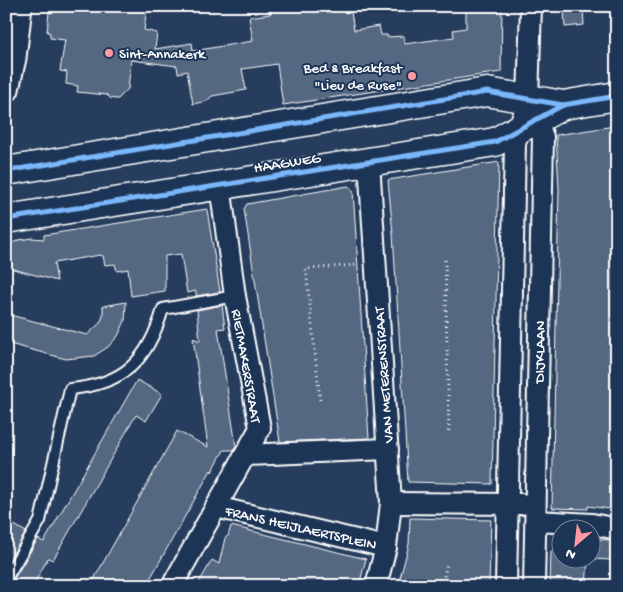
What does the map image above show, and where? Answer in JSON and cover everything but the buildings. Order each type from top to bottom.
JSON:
[{"type":"main road","points":[[6,170],[487,92],[528,116],[563,105],[617,96]]},
{"type":"main road","name":"HAAGWEG","points":[[6,219],[495,142],[528,116]]},
{"type":"street","points":[[6,89],[13,58],[19,6]]},
{"type":"street","points":[[528,116],[531,6]]},
{"type":"street","name":"DIJKLAAN","points":[[506,586],[515,143],[528,116],[543,137],[534,586]]},
{"type":"street","name":"VAN METERENSTRAAT","points":[[369,162],[391,503],[386,547],[376,586]]},
{"type":"street","name":"RIETMAKERSTRAAT","points":[[172,586],[260,428],[235,296],[220,185]]},
{"type":"street","points":[[245,455],[388,449]]},
{"type":"street","points":[[391,503],[508,504],[536,512],[617,529]]},
{"type":"street","name":"FRANS HEIJLAERTSPLEIN","points":[[216,507],[386,547]]},
{"type":"lane","points":[[6,579],[40,521],[70,389],[89,387],[114,379],[133,366],[156,332],[163,309],[235,296]]},
{"type":"path","points":[[445,260],[449,434]]},
{"type":"path","points":[[320,400],[306,269],[376,264]]},
{"type":"path","points":[[442,586],[447,563]]},
{"type":"cycle path","points":[[6,171],[487,92],[563,105],[617,96]]},
{"type":"cycle path","points":[[6,219],[495,142],[563,105]]},
{"type":"place","name":"Sint-Annakerk","points":[[109,53]]},
{"type":"place","name":"Bed & Breakfast \"Lieu de Ruse\"","points":[[412,76]]}]
